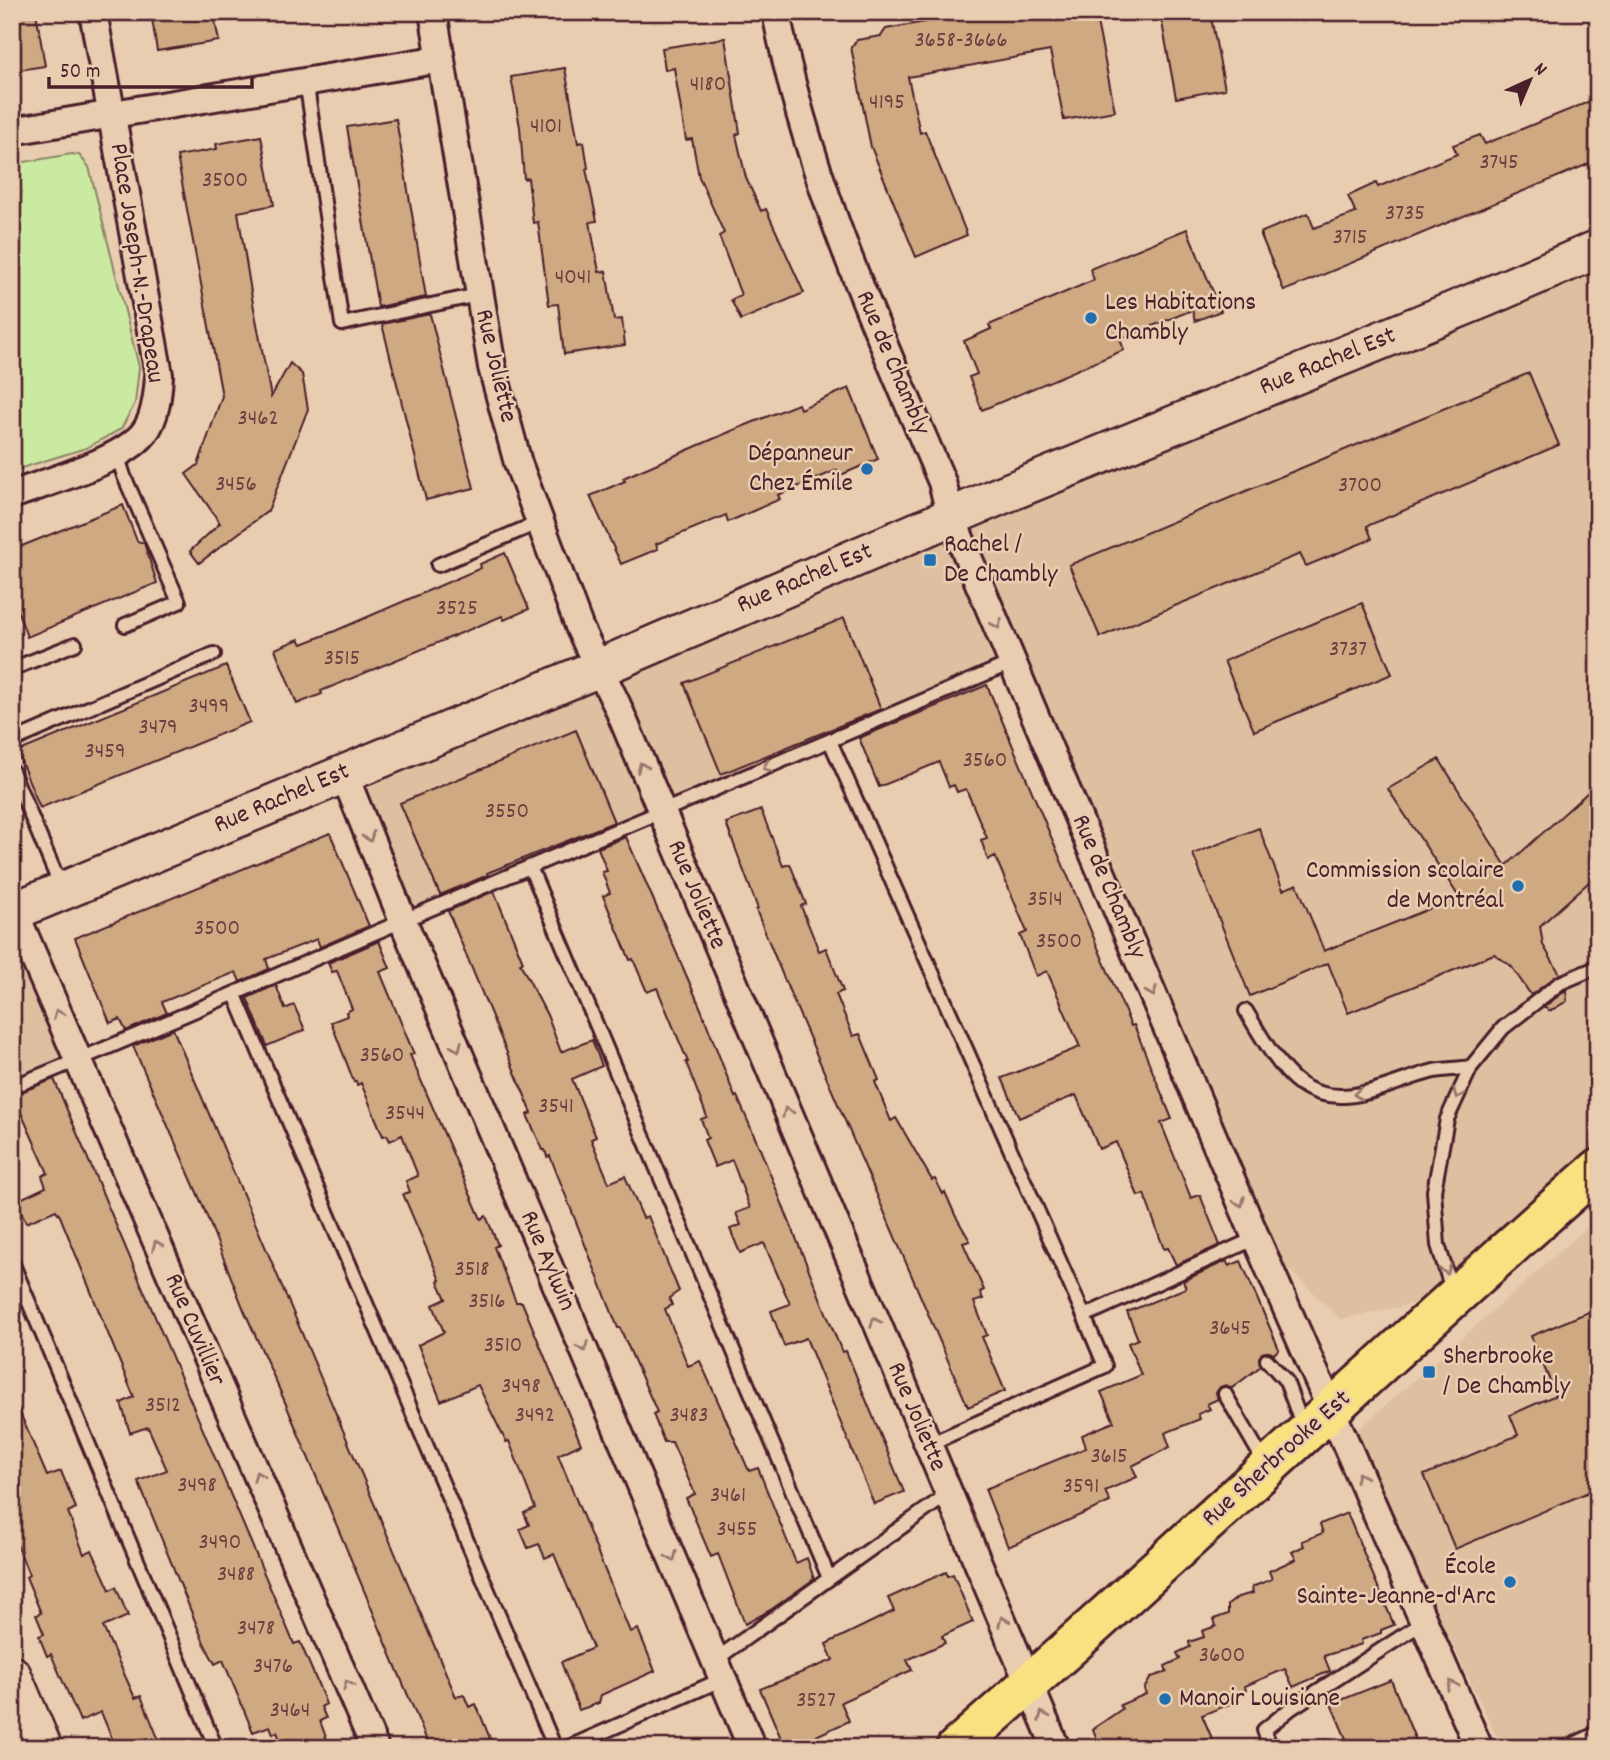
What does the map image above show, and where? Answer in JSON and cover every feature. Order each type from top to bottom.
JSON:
[{"type":"main road","name":"Rue Rachel Est","points":[[13,911],[1598,249]]},
{"type":"main road","name":"Rue Sherbrooke Est","points":[[956,1748],[1268,1468],[1454,1295],[1598,1169]]},
{"type":"main road","points":[[12,1675],[43,1748]]},
{"type":"street","name":"Place Joseph-N.-Drapeau","points":[[12,495],[117,454],[145,432],[158,400],[159,375],[93,12]]},
{"type":"street","name":"Rue Joliette","points":[[433,12],[478,295],[492,367],[518,463],[580,629],[617,705],[1056,1748]]},
{"type":"street","name":"Rue de Chambly","points":[[776,12],[788,73],[807,144],[858,283],[942,482],[951,517],[1256,1238],[1318,1422],[1424,1622],[1479,1748]]},
{"type":"street","points":[[12,131],[111,112],[441,59]]},
{"type":"street","name":"Rue Aylwin","points":[[344,774],[403,921],[752,1748]]},
{"type":"street","name":"Rue Cuvillier","points":[[13,911],[375,1748]]},
{"type":"lane","points":[[306,80],[342,324],[478,295]]},
{"type":"lane","points":[[117,454],[179,602],[125,625]]},
{"type":"lane","points":[[438,565],[540,522]]},
{"type":"lane","points":[[12,668],[75,644]]},
{"type":"lane","points":[[12,741],[214,654]]},
{"type":"lane","points":[[12,1087],[235,995],[1013,662]]},
{"type":"lane","points":[[830,741],[1105,1366],[927,1446]]},
{"type":"lane","points":[[12,771],[63,891]]},
{"type":"lane","points":[[530,867],[829,1578]]},
{"type":"lane","points":[[1454,1295],[1438,1245],[1434,1191],[1447,1119],[1471,1067],[1503,1028],[1560,983],[1598,967]]},
{"type":"lane","points":[[235,995],[555,1748]]},
{"type":"lane","points":[[1246,1011],[1271,1053],[1300,1084],[1332,1097],[1372,1093],[1434,1071],[1471,1067]]},
{"type":"lane","points":[[1084,1316],[1256,1238]]},
{"type":"lane","points":[[12,1262],[216,1748]]},
{"type":"lane","points":[[1267,1360],[1318,1422]]},
{"type":"lane","points":[[1225,1394],[1268,1468]]},
{"type":"lane","points":[[567,1748],[719,1669],[829,1578],[948,1494]]},
{"type":"lane","points":[[1271,1748],[1264,1730],[1424,1622]]},
{"type":"lane","points":[[1566,1748],[1598,1733]]},
{"type":"shaded area","points":[[1598,266],[1598,1169],[1454,1295],[1341,1319],[1256,1238],[1013,662],[403,921],[344,774]]},
{"type":"shaded area","points":[[12,938],[78,1061],[12,1088]]},
{"type":"shaded area","name":"École Sainte-Jeanne-d'Arc","points":[[1598,1218],[1598,1728],[1554,1748],[1502,1748],[1352,1435]]},
{"type":"green space","points":[[79,155],[89,167],[139,367],[135,403],[121,429],[86,448],[12,471],[12,164]]},
{"type":"building","points":[[12,12],[36,12],[45,66],[12,71]]},
{"type":"building","points":[[151,12],[213,12],[219,41],[157,51]]},
{"type":"building","points":[[980,12],[1095,12],[1115,111],[1064,120],[1050,51],[908,77],[920,133],[925,131],[967,235],[916,257],[871,147],[851,47],[857,40],[881,36],[886,29]]},
{"type":"building","points":[[1160,12],[1210,12],[1225,89],[1176,98]]},
{"type":"building","points":[[725,38],[740,133],[736,135],[746,178],[761,211],[766,209],[804,293],[741,320],[731,300],[741,295],[719,236],[724,233],[699,177],[692,139],[686,140],[674,68],[665,70],[662,48]]},
{"type":"building","points":[[565,68],[578,143],[584,142],[586,169],[597,221],[590,222],[599,272],[606,271],[614,320],[622,319],[625,345],[564,354],[558,304],[549,305],[538,222],[533,223],[528,178],[524,179],[520,127],[511,77]]},
{"type":"building","points":[[1598,98],[1598,160],[1284,291],[1260,233],[1308,213],[1314,228],[1356,213],[1348,196],[1376,183],[1378,187],[1457,154],[1453,145],[1480,135],[1485,144]]},
{"type":"building","points":[[396,119],[426,297],[378,307],[347,127]]},
{"type":"building","points":[[261,136],[274,205],[238,212],[252,298],[271,397],[290,363],[302,374],[308,409],[268,511],[199,563],[190,551],[220,523],[186,474],[198,465],[222,396],[177,156],[217,149],[216,144]]},
{"type":"building","name":"Les Habitations Chambly","points":[[1187,229],[1221,311],[1195,321],[1192,310],[1120,339],[1124,350],[982,410],[969,377],[977,374],[964,341],[991,329],[989,325],[1094,280],[1090,269]]},
{"type":"building","points":[[430,314],[474,488],[426,500],[382,324]]},
{"type":"building","points":[[1529,373],[1559,445],[1367,526],[1372,539],[1306,566],[1300,554],[1100,637],[1069,565]]},
{"type":"building","points":[[849,388],[878,459],[841,475],[837,470],[778,495],[780,499],[728,522],[726,515],[656,544],[658,549],[621,564],[590,496],[625,481],[623,478],[734,430],[798,404],[800,409]]},
{"type":"building","points":[[123,505],[137,541],[144,543],[157,583],[27,637],[17,609],[12,608],[12,550]]},
{"type":"building","points":[[505,553],[529,609],[504,620],[502,616],[321,691],[322,694],[297,704],[275,649],[299,639],[302,644],[335,631],[481,568],[480,564]]},
{"type":"building","points":[[1362,603],[1392,674],[1254,731],[1224,661]]},
{"type":"building","points":[[844,618],[881,709],[721,774],[684,683]]},
{"type":"building","points":[[226,666],[250,722],[40,808],[17,752]]},
{"type":"building","points":[[987,685],[1172,1119],[1161,1123],[1191,1198],[1200,1195],[1220,1245],[1176,1265],[1168,1248],[1164,1249],[1144,1194],[1138,1196],[1116,1142],[1099,1149],[1076,1095],[1019,1118],[1002,1078],[1080,1047],[1047,971],[1036,976],[1020,935],[1027,932],[995,856],[988,860],[981,840],[987,838],[966,789],[957,792],[954,785],[949,787],[939,762],[879,787],[859,738]]},
{"type":"building","points":[[576,730],[614,822],[487,873],[488,875],[440,895],[400,803]]},
{"type":"building","name":"Commission scolaire de Montréal","points":[[1439,759],[1506,866],[1598,783],[1598,874],[1540,926],[1543,945],[1560,974],[1531,995],[1511,966],[1494,954],[1348,1013],[1328,963],[1250,996],[1193,854],[1259,828],[1283,890],[1297,884],[1324,951],[1459,897],[1388,789]]},
{"type":"building","points":[[761,810],[783,866],[790,864],[806,904],[801,906],[819,951],[826,948],[843,991],[836,994],[853,1036],[860,1034],[879,1080],[875,1082],[891,1121],[896,1118],[932,1180],[935,1179],[943,1194],[945,1192],[970,1241],[963,1243],[984,1290],[980,1292],[983,1299],[974,1302],[987,1335],[982,1337],[1005,1391],[968,1407],[756,910],[758,909],[726,823]]},
{"type":"building","points":[[330,833],[369,926],[320,947],[317,939],[266,959],[269,969],[240,982],[236,972],[162,1002],[167,1013],[126,1031],[120,1019],[110,1023],[75,938]]},
{"type":"building","points":[[626,837],[701,1009],[735,1097],[737,1096],[760,1149],[842,1352],[846,1351],[904,1492],[874,1504],[806,1338],[784,1346],[771,1311],[790,1304],[764,1243],[740,1253],[730,1229],[741,1225],[736,1213],[750,1208],[732,1160],[715,1167],[704,1140],[708,1138],[701,1119],[707,1117],[688,1062],[657,988],[647,992],[633,959],[630,960],[603,896],[610,893],[602,872],[607,871],[598,848]]},
{"type":"building","points":[[494,891],[523,962],[520,963],[547,1015],[561,1052],[592,1040],[602,1066],[572,1079],[596,1137],[591,1139],[609,1183],[625,1176],[643,1218],[648,1216],[679,1291],[669,1298],[672,1305],[665,1309],[688,1366],[700,1361],[749,1471],[758,1468],[796,1563],[807,1558],[814,1579],[772,1609],[745,1624],[718,1554],[711,1557],[686,1498],[695,1494],[672,1442],[664,1442],[653,1414],[657,1412],[618,1328],[550,1156],[547,1157],[543,1150],[527,1115],[532,1113],[448,911]]},
{"type":"building","points":[[379,941],[390,968],[380,972],[414,1054],[410,1055],[481,1219],[486,1216],[498,1245],[494,1247],[516,1302],[522,1302],[581,1444],[558,1455],[630,1632],[638,1629],[655,1671],[601,1695],[599,1703],[579,1710],[561,1662],[593,1648],[554,1554],[545,1558],[539,1544],[528,1548],[520,1529],[529,1525],[524,1513],[535,1508],[509,1441],[506,1442],[478,1385],[441,1401],[418,1345],[444,1332],[433,1305],[446,1299],[403,1194],[410,1192],[406,1181],[418,1176],[402,1135],[390,1141],[387,1135],[383,1136],[361,1083],[357,1085],[356,1081],[354,1082],[331,1022],[347,1016],[346,1012],[352,1009],[337,971],[332,972],[328,963]]},
{"type":"building","points":[[276,985],[285,1009],[294,1005],[305,1030],[267,1046],[247,998]]},
{"type":"building","points":[[1566,990],[1567,1001],[1550,1011],[1544,1007]]},
{"type":"building","points":[[173,1029],[456,1697],[464,1695],[469,1707],[476,1704],[494,1748],[430,1748],[133,1046]]},
{"type":"building","points":[[54,1079],[294,1644],[300,1642],[318,1684],[326,1704],[321,1707],[326,1718],[320,1721],[330,1748],[283,1748],[277,1732],[273,1734],[270,1726],[253,1732],[223,1660],[215,1664],[204,1643],[138,1481],[167,1470],[148,1427],[130,1433],[121,1403],[134,1397],[60,1216],[56,1210],[26,1223],[21,1211],[18,1200],[46,1187],[42,1176],[48,1173],[13,1095]]},
{"type":"building","points":[[1226,1261],[1229,1266],[1241,1261],[1279,1349],[1274,1354],[1262,1353],[1259,1358],[1261,1366],[1232,1388],[1226,1385],[1220,1387],[1216,1393],[1218,1399],[1207,1404],[1210,1409],[1198,1414],[1200,1419],[1165,1433],[1170,1447],[1132,1466],[1137,1477],[1105,1491],[1110,1502],[1008,1547],[985,1489],[1086,1448],[1082,1435],[1114,1422],[1101,1392],[1141,1375],[1128,1343],[1138,1339],[1127,1312],[1186,1288],[1183,1281]]},
{"type":"building","points":[[1598,1308],[1598,1488],[1455,1549],[1424,1475],[1518,1435],[1510,1415],[1556,1395],[1531,1336]]},
{"type":"building","points":[[12,1394],[47,1476],[61,1471],[76,1508],[68,1512],[84,1554],[92,1550],[110,1590],[116,1587],[128,1616],[103,1627],[135,1698],[141,1696],[162,1748],[116,1748],[101,1712],[80,1721],[51,1654],[47,1656],[39,1636],[44,1634],[36,1615],[41,1613],[12,1532]]},
{"type":"building","points":[[1347,1513],[1394,1625],[1361,1640],[1362,1644],[1324,1656],[1330,1671],[1293,1687],[1285,1669],[1245,1686],[1246,1691],[1233,1696],[1235,1702],[1202,1715],[1216,1748],[1100,1748],[1093,1729],[1122,1709],[1120,1705],[1146,1694],[1144,1689],[1151,1677],[1167,1672],[1165,1666],[1180,1659],[1177,1653],[1190,1647],[1189,1642],[1204,1637],[1202,1631],[1216,1626],[1214,1619],[1228,1614],[1228,1605],[1238,1597],[1253,1593],[1252,1587],[1272,1579],[1269,1571],[1296,1559],[1292,1552],[1304,1546],[1302,1541],[1323,1533],[1320,1524]]},
{"type":"building","points":[[946,1572],[948,1576],[953,1574],[973,1622],[942,1636],[945,1643],[907,1660],[912,1670],[841,1702],[849,1721],[785,1748],[760,1689],[833,1660],[826,1644],[894,1611],[888,1598]]},
{"type":"building","points":[[1391,1680],[1419,1748],[1350,1748],[1331,1704]]},
{"type":"place","name":"Les Habitations Chambly","points":[[1091,318]]},
{"type":"place","name":"Dépanneur Chez Émile","points":[[867,469]]},
{"type":"place","name":"Rachel / De Chambly","points":[[930,560]]},
{"type":"place","name":"Commission scolaire de Montréal","points":[[1518,886]]},
{"type":"place","name":"Sherbrooke / De Chambly","points":[[1429,1372]]},
{"type":"place","name":"École Sainte-Jeanne-d'Arc","points":[[1510,1582]]},
{"type":"place","name":"Manoir Louisiane","points":[[1165,1699]]}]
